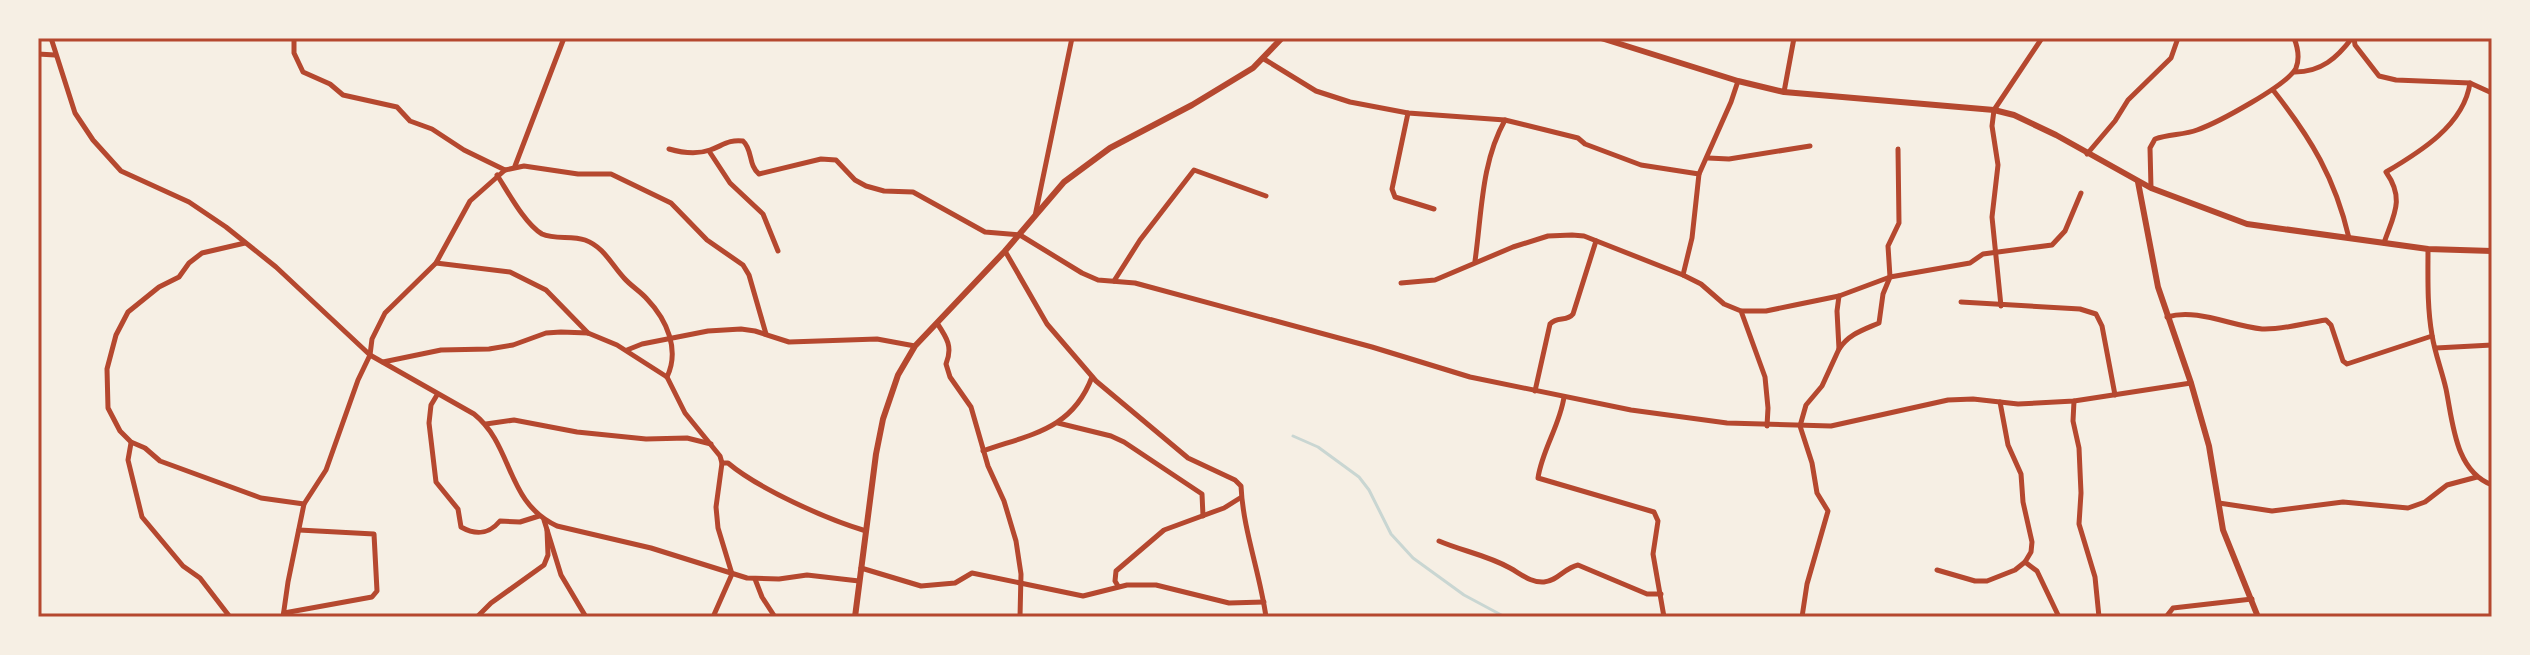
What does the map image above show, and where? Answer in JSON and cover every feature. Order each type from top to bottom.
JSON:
[{"type":"street","points":[[51,38],[75,113],[93,140],[121,171],[189,202],[276,267],[370,355],[474,414],[486,424],[524,501],[541,518],[557,526],[651,548],[755,579],[807,575],[859,581]]},
{"type":"street","points":[[294,38],[294,53],[303,72],[330,84],[343,95],[397,107],[410,121],[432,129],[464,150],[505,170]]},
{"type":"street","points":[[515,166],[564,38]]},
{"type":"street","points":[[1035,217],[1072,38]]},
{"type":"street","points":[[855,617],[876,454],[889,398],[915,346],[1020,235],[1064,182],[1094,158],[1192,105],[1264,59],[1282,38]]},
{"type":"street","points":[[1601,38],[1738,81],[1784,92],[1994,110],[2014,115],[2138,182],[2247,224],[2428,249],[2492,251]]},
{"type":"street","points":[[1784,92],[1794,38]]},
{"type":"street","points":[[2001,306],[1992,217],[1998,165],[1992,126],[1994,110],[2042,38]]},
{"type":"street","points":[[2087,154],[2128,100],[2171,58],[2178,38]]},
{"type":"street","points":[[2151,188],[2150,148],[2155,139],[2205,128],[2273,90],[2294,72],[2298,57],[2294,38]]},
{"type":"street","points":[[2294,72],[2311,72],[2324,66],[2341,53],[2353,38]]},
{"type":"street","points":[[2353,38],[2379,76],[2396,80],[2470,83],[2492,93]]},
{"type":"street","points":[[38,54],[55,55]]},
{"type":"street","points":[[1264,59],[1316,91],[1350,102],[1408,113],[1505,120],[1578,138],[1585,144],[1641,165],[1699,174]]},
{"type":"street","points":[[1683,275],[1692,238],[1699,174],[1738,81]]},
{"type":"street","points":[[2384,243],[2398,200],[2396,187],[2386,172],[2438,136],[2465,101],[2470,83]]},
{"type":"street","points":[[2273,90],[2303,128],[2327,171],[2349,238]]},
{"type":"street","points":[[1408,113],[1392,189],[1395,197],[1434,209]]},
{"type":"street","points":[[1475,261],[1485,171],[1489,153],[1505,120]]},
{"type":"street","points":[[669,149],[695,154],[730,141],[743,141],[749,150],[751,165],[759,174],[821,159],[836,160],[855,180],[866,186],[884,191],[913,192],[985,232],[1020,235],[1098,280],[1135,283],[1372,347],[1470,377],[1645,412],[1767,426],[1848,424],[1948,400],[2074,401],[2191,383]]},
{"type":"street","points":[[1708,158],[1729,159],[1810,146]]},
{"type":"street","points":[[1802,617],[1807,584],[1828,511],[1817,493],[1812,463],[1800,426],[1806,405],[1822,386],[1845,340],[1879,323],[1883,294],[1890,277],[1888,246],[1899,223],[1898,149]]},
{"type":"street","points":[[709,151],[730,183],[763,214],[778,251]]},
{"type":"street","points":[[299,530],[374,534],[377,591],[372,597],[284,615],[299,530],[304,504],[326,470],[370,355],[372,339],[385,313],[436,263],[470,201],[505,170],[515,166],[578,174],[611,174],[671,203],[707,240],[743,265],[749,275],[766,334]]},
{"type":"street","points":[[1114,281],[1140,240],[1194,170],[1266,196]]},
{"type":"street","points":[[497,175],[517,207],[539,232],[585,240],[599,247],[625,279],[659,311],[671,338],[672,367],[667,377]]},
{"type":"street","points":[[2138,182],[2166,317],[2191,383],[2209,446],[2223,530],[2258,617]]},
{"type":"street","points":[[1401,283],[1435,280],[1475,261],[1548,236],[1572,235],[1596,241],[1683,275],[1701,284],[1724,304],[1741,311],[1766,311],[1839,296],[1890,277],[1970,263],[1979,255],[2052,245],[2065,231],[2081,193]]},
{"type":"street","points":[[1535,391],[1550,324],[1573,314],[1596,241]]},
{"type":"street","points":[[246,243],[202,253],[189,263],[179,277],[159,287],[124,316],[107,369],[108,408],[113,420],[131,442],[145,448],[160,461],[261,498],[304,504]]},
{"type":"street","points":[[2428,249],[2432,336],[2453,434],[2477,477],[2492,485]]},
{"type":"street","points":[[1005,251],[1047,324],[1092,377],[1188,458],[1235,480],[1241,486],[1240,497],[1266,617]]},
{"type":"street","points":[[436,263],[510,272],[546,290],[588,333],[626,351],[667,377],[685,413],[712,444],[722,463],[716,507],[718,528],[732,574],[713,617]]},
{"type":"street","points":[[1839,296],[1839,349]]},
{"type":"street","points":[[1961,302],[2080,309],[2096,314],[2102,326],[2115,395]]},
{"type":"street","points":[[1741,311],[1765,377],[1767,426]]},
{"type":"street","points":[[2166,317],[2186,314],[2267,329],[2326,320],[2347,364],[2432,336]]},
{"type":"street","points":[[937,323],[950,344],[951,356],[946,364],[950,377],[971,407],[983,451],[1004,501],[1016,541],[1021,584],[1020,617]]},
{"type":"street","points":[[626,351],[671,338],[741,329],[789,342],[830,338],[877,339],[915,346]]},
{"type":"street","points":[[381,362],[441,350],[513,345],[546,333],[588,333]]},
{"type":"street","points":[[2436,348],[2492,345]]},
{"type":"street","points":[[983,451],[1058,423],[1078,405],[1092,377]]},
{"type":"street","points":[[437,395],[431,405],[429,423],[436,482],[458,509],[461,527],[482,533],[493,529],[500,521],[520,522],[541,518]]},
{"type":"street","points":[[1564,397],[1538,478],[1654,512],[1658,521],[1653,554],[1664,617]]},
{"type":"street","points":[[2074,401],[2073,421],[2079,448],[2081,493],[2079,524],[2095,577],[2099,617]]},
{"type":"street","points":[[1937,570],[1975,581],[1987,581],[1999,578],[2025,562],[2031,552],[2021,474],[2008,445],[2000,402]]},
{"type":"street","points":[[486,424],[514,420],[577,432],[646,439],[687,438],[712,444]]},
{"type":"street","points":[[1058,423],[1124,442],[1202,494],[1203,516]]},
{"type":"street","points":[[131,442],[128,460],[142,517],[183,566],[200,578],[230,617]]},
{"type":"street","points":[[722,463],[728,463],[741,474],[786,499],[866,531]]},
{"type":"street","points":[[2219,503],[2272,511],[2343,502],[2408,508],[2425,502],[2447,485],[2477,477]]},
{"type":"street","points":[[1118,587],[1116,571],[1164,530],[1224,508],[1240,497]]},
{"type":"street","points":[[541,518],[561,575],[586,617]]},
{"type":"street","points":[[477,617],[491,603],[544,565],[548,555],[547,530]]},
{"type":"street","points":[[1439,541],[1464,552],[1491,558],[1534,582],[1551,581],[1563,571],[1578,565],[1647,594],[1661,594]]},
{"type":"street","points":[[2025,562],[2037,571],[2059,617]]},
{"type":"street","points":[[861,568],[921,586],[955,583],[972,573],[1083,596],[1118,587],[1156,585],[1229,603],[1264,602]]},
{"type":"street","points":[[755,579],[775,617]]},
{"type":"street","points":[[2166,617],[2173,608],[2252,599]]},
{"type":"waterway","points":[[1293,436],[1318,447],[1359,477],[1391,534],[1413,558],[1464,595],[1505,617]]}]
